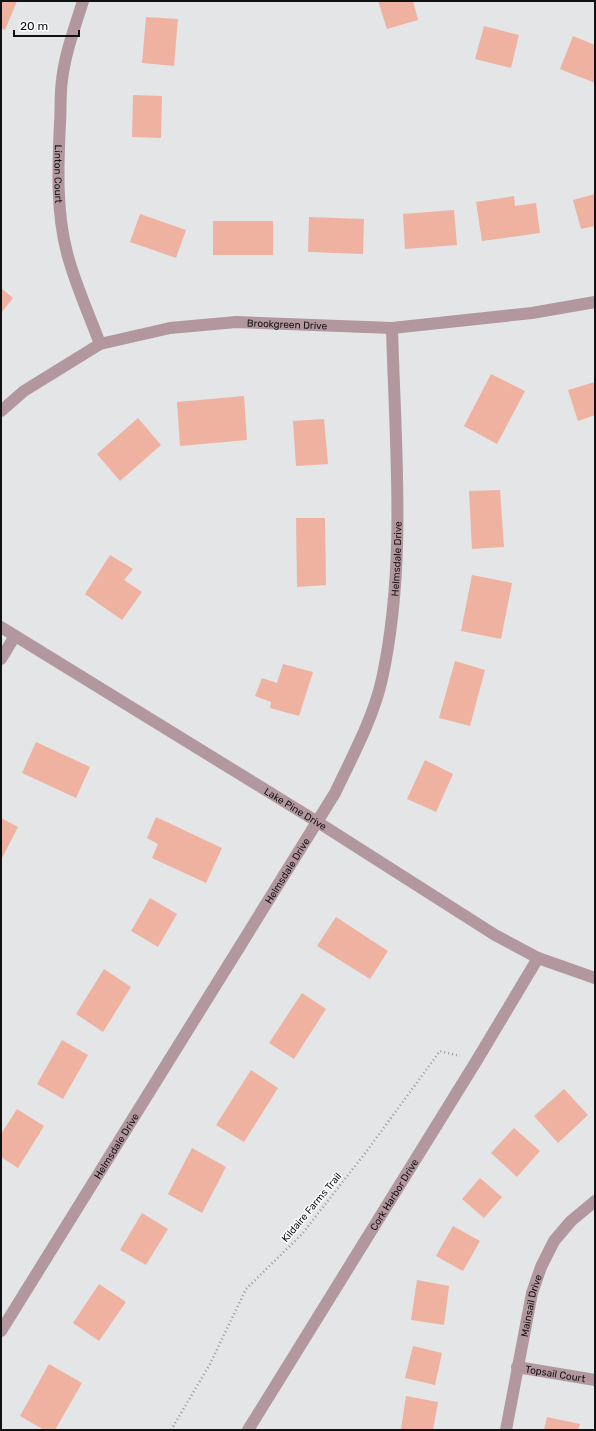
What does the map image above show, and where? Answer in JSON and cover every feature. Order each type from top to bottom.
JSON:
[{"type":"street","name":"Linton Court","points":[[83,1],[72,35],[62,80],[59,148],[60,203],[62,227],[67,252],[75,280],[100,344]]},
{"type":"street","name":"Brookgreen Drive","points":[[1,411],[24,391],[100,344],[170,328],[236,322],[392,328],[489,319],[595,302]]},
{"type":"street","name":"Helmsdale Drive","points":[[1,1331],[316,821],[335,793],[367,724],[382,680],[388,644],[397,553],[392,328]]},
{"type":"street","name":"Lake Pine Drive","points":[[1,627],[316,821],[495,935],[538,958],[595,978]]},
{"type":"street","points":[[1,659],[15,636]]},
{"type":"street","name":"Cork Harbor Drive","points":[[248,1430],[477,1060],[538,958]]},
{"type":"street","name":"Mainsail Drive","points":[[506,1430],[532,1293],[541,1267],[554,1241],[571,1221],[595,1202]]},
{"type":"street","name":"Topsail Court","points":[[517,1367],[595,1380]]},
{"type":"path","name":"Kildaire Farms Trail","points":[[172,1430],[210,1364],[246,1289],[302,1234],[366,1152],[440,1051],[477,1060]]},
{"type":"building","points":[[1,1],[17,1],[5,30],[1,28]]},
{"type":"building","points":[[378,1],[413,1],[418,20],[387,29]]},
{"type":"building","points":[[146,17],[178,19],[174,66],[142,63]]},
{"type":"building","points":[[484,26],[519,35],[511,68],[475,59]]},
{"type":"building","points":[[573,36],[595,45],[595,83],[560,69]]},
{"type":"building","points":[[133,95],[162,96],[161,138],[132,137]]},
{"type":"building","points":[[595,194],[595,226],[581,229],[573,200]]},
{"type":"building","points":[[514,196],[515,206],[536,203],[540,233],[482,241],[476,202]]},
{"type":"building","points":[[454,210],[457,245],[405,249],[403,214]]},
{"type":"building","points":[[140,214],[186,230],[176,258],[130,242]]},
{"type":"building","points":[[309,217],[364,219],[363,254],[308,252]]},
{"type":"building","points":[[213,221],[273,221],[273,255],[213,255]]},
{"type":"building","points":[[1,288],[13,298],[1,313]]},
{"type":"building","points":[[491,374],[525,391],[497,444],[464,426]]},
{"type":"building","points":[[595,382],[595,415],[578,421],[568,390]]},
{"type":"building","points":[[244,396],[247,440],[180,446],[177,402]]},
{"type":"building","points":[[138,418],[161,445],[120,481],[97,454]]},
{"type":"building","points":[[324,419],[328,464],[296,466],[293,421]]},
{"type":"building","points":[[500,490],[504,547],[472,549],[469,491]]},
{"type":"building","points":[[296,518],[325,518],[326,585],[297,587]]},
{"type":"building","points":[[110,555],[133,569],[124,580],[142,592],[122,620],[85,594]]},
{"type":"building","points":[[472,575],[512,583],[501,639],[461,631]]},
{"type":"building","points":[[455,661],[485,670],[470,726],[439,718]]},
{"type":"building","points":[[283,664],[313,672],[299,716],[270,708],[271,702],[255,696],[262,678],[277,683]]},
{"type":"building","points":[[36,742],[90,767],[76,798],[22,773]]},
{"type":"building","points":[[425,760],[453,774],[436,812],[407,799]]},
{"type":"building","points":[[156,817],[222,848],[206,883],[152,858],[158,844],[147,838]]},
{"type":"building","points":[[1,818],[18,827],[1,860]]},
{"type":"building","points":[[150,898],[177,914],[158,947],[131,931]]},
{"type":"building","points":[[336,917],[388,951],[370,979],[317,946]]},
{"type":"building","points":[[104,969],[131,987],[103,1032],[76,1014]]},
{"type":"building","points":[[302,993],[326,1009],[294,1059],[269,1043]]},
{"type":"building","points":[[62,1040],[88,1055],[63,1099],[37,1084]]},
{"type":"building","points":[[251,1070],[278,1088],[244,1142],[216,1125]]},
{"type":"building","points":[[564,1089],[588,1115],[558,1143],[534,1116]]},
{"type":"building","points":[[17,1109],[44,1126],[18,1168],[1,1157],[1,1134]]},
{"type":"building","points":[[514,1128],[540,1151],[517,1177],[491,1153]]},
{"type":"building","points":[[192,1148],[226,1167],[202,1213],[168,1194]]},
{"type":"building","points":[[480,1178],[502,1197],[484,1218],[462,1199]]},
{"type":"building","points":[[142,1213],[168,1229],[146,1265],[120,1250]]},
{"type":"building","points":[[453,1226],[480,1241],[463,1271],[436,1256]]},
{"type":"building","points":[[417,1280],[449,1286],[444,1325],[411,1320]]},
{"type":"building","points":[[99,1284],[126,1302],[99,1341],[73,1323]]},
{"type":"building","points":[[413,1346],[442,1353],[435,1385],[405,1378]]},
{"type":"building","points":[[49,1364],[82,1383],[55,1430],[44,1430],[20,1416]]},
{"type":"building","points":[[406,1396],[438,1402],[433,1430],[401,1429]]},
{"type":"building","points":[[547,1417],[580,1424],[578,1430],[544,1430]]}]
